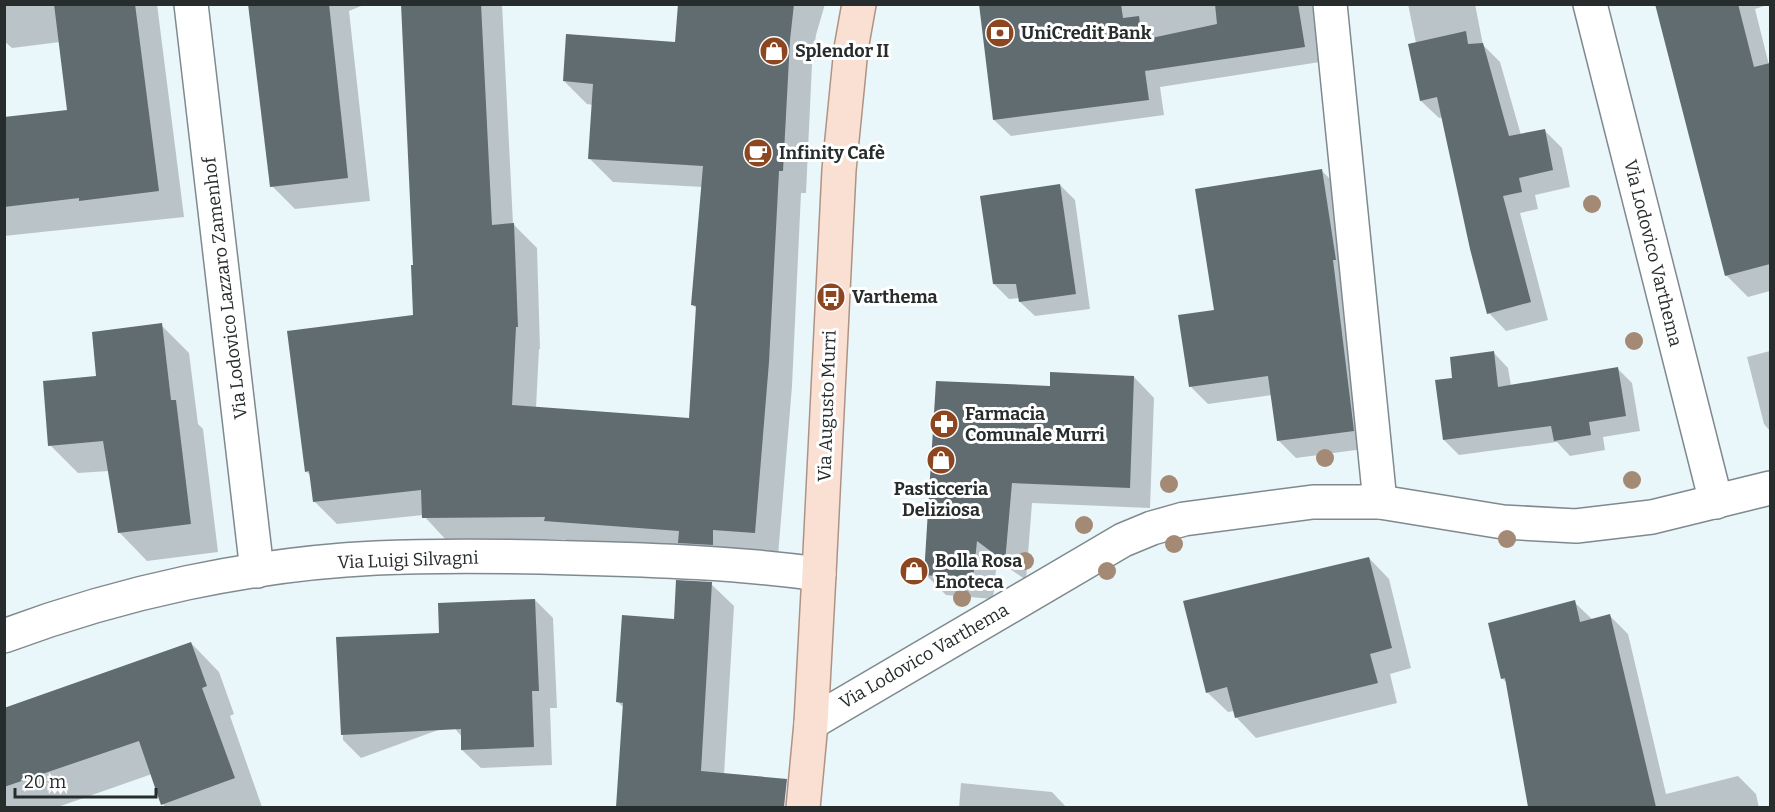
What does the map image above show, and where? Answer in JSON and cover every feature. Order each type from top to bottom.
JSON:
[{"type":"main road","name":"Via Augusto Murri","points":[[803,807],[819,574],[839,170],[851,48],[859,4]]},
{"type":"street","name":"Via Lodovico Lazzaro Zamenhof","points":[[191,4],[257,572]]},
{"type":"street","points":[[1330,4],[1380,502]]},
{"type":"street","name":"Via Lodovico Varthema","points":[[1590,4],[1716,502]]},
{"type":"street","name":"Via Lodovico Varthema","points":[[810,723],[1123,540],[1152,528],[1184,519],[1313,502],[1380,502],[1503,522],[1576,526],[1652,517],[1770,488]]},
{"type":"street","name":"Via Luigi Silvagni","points":[[4,636],[107,603],[197,582],[257,572],[374,558],[635,559],[742,565],[819,574]]},
{"type":"building","points":[[54,4],[135,4],[159,191],[4,207],[4,117],[67,110]]},
{"type":"building","points":[[248,4],[329,4],[348,178],[270,187]]},
{"type":"building","points":[[401,4],[481,4],[492,225],[514,223],[518,327],[516,327],[512,405],[689,418],[696,306],[691,305],[703,166],[588,159],[593,84],[563,81],[566,34],[675,42],[678,4],[794,4],[783,171],[779,171],[769,362],[755,533],[713,530],[713,545],[678,543],[679,531],[544,521],[545,517],[422,518],[421,490],[313,502],[309,471],[305,472],[287,331],[413,315],[411,265],[413,265]]},
{"type":"building","points":[[979,4],[1121,4],[1123,18],[1139,16],[1142,40],[1217,24],[1215,4],[1298,4],[1305,47],[1145,71],[1149,100],[993,120]]},
{"type":"building","points":[[1655,4],[1738,4],[1754,67],[1770,63],[1770,264],[1725,276]]},
{"type":"building","points":[[1466,31],[1468,44],[1483,43],[1509,136],[1545,129],[1553,170],[1519,178],[1522,192],[1503,196],[1531,302],[1487,314],[1470,249],[1437,97],[1420,101],[1408,44]]},
{"type":"building","points":[[1322,169],[1336,260],[1333,260],[1354,431],[1277,441],[1268,376],[1189,387],[1178,315],[1214,310],[1195,189]]},
{"type":"building","points":[[1060,184],[1076,294],[1019,302],[1016,284],[993,284],[980,196]]},
{"type":"building","points":[[162,323],[171,400],[176,400],[191,524],[118,533],[103,441],[48,446],[43,381],[96,376],[92,332]]},
{"type":"building","points":[[1494,351],[1498,387],[1618,367],[1626,416],[1589,422],[1591,435],[1554,441],[1551,426],[1443,440],[1435,380],[1452,378],[1450,357]]},
{"type":"building","points":[[1050,372],[1134,376],[1130,488],[1012,483],[1005,562],[977,541],[973,579],[924,575],[936,381],[1050,386]]},
{"type":"building","points":[[1369,557],[1392,648],[1370,654],[1378,683],[1235,718],[1227,687],[1206,693],[1183,601]]},
{"type":"building","points":[[676,580],[712,582],[701,771],[787,779],[784,807],[616,807],[623,703],[616,702],[622,615],[674,619]]},
{"type":"building","points":[[535,599],[539,691],[532,691],[534,747],[461,750],[461,729],[341,735],[336,637],[439,633],[438,603]]},
{"type":"building","points":[[1575,600],[1580,622],[1610,614],[1656,807],[1528,807],[1505,678],[1501,679],[1488,623]]},
{"type":"building","points":[[191,642],[207,686],[202,688],[235,778],[161,805],[139,741],[4,787],[4,708]]},
{"type":"place","name":"UniCredit Bank","points":[[1000,33]]},
{"type":"place","name":"Splendor II","points":[[774,51]]},
{"type":"place","name":"Infinity Cafè","points":[[758,153]]},
{"type":"place","name":"Varthema","points":[[831,297]]},
{"type":"place","name":"Farmacia Comunale Murri","points":[[944,424]]},
{"type":"place","name":"Pasticceria Deliziosa","points":[[941,460]]},
{"type":"place","name":"Bolla Rosa Enoteca","points":[[914,571]]}]
